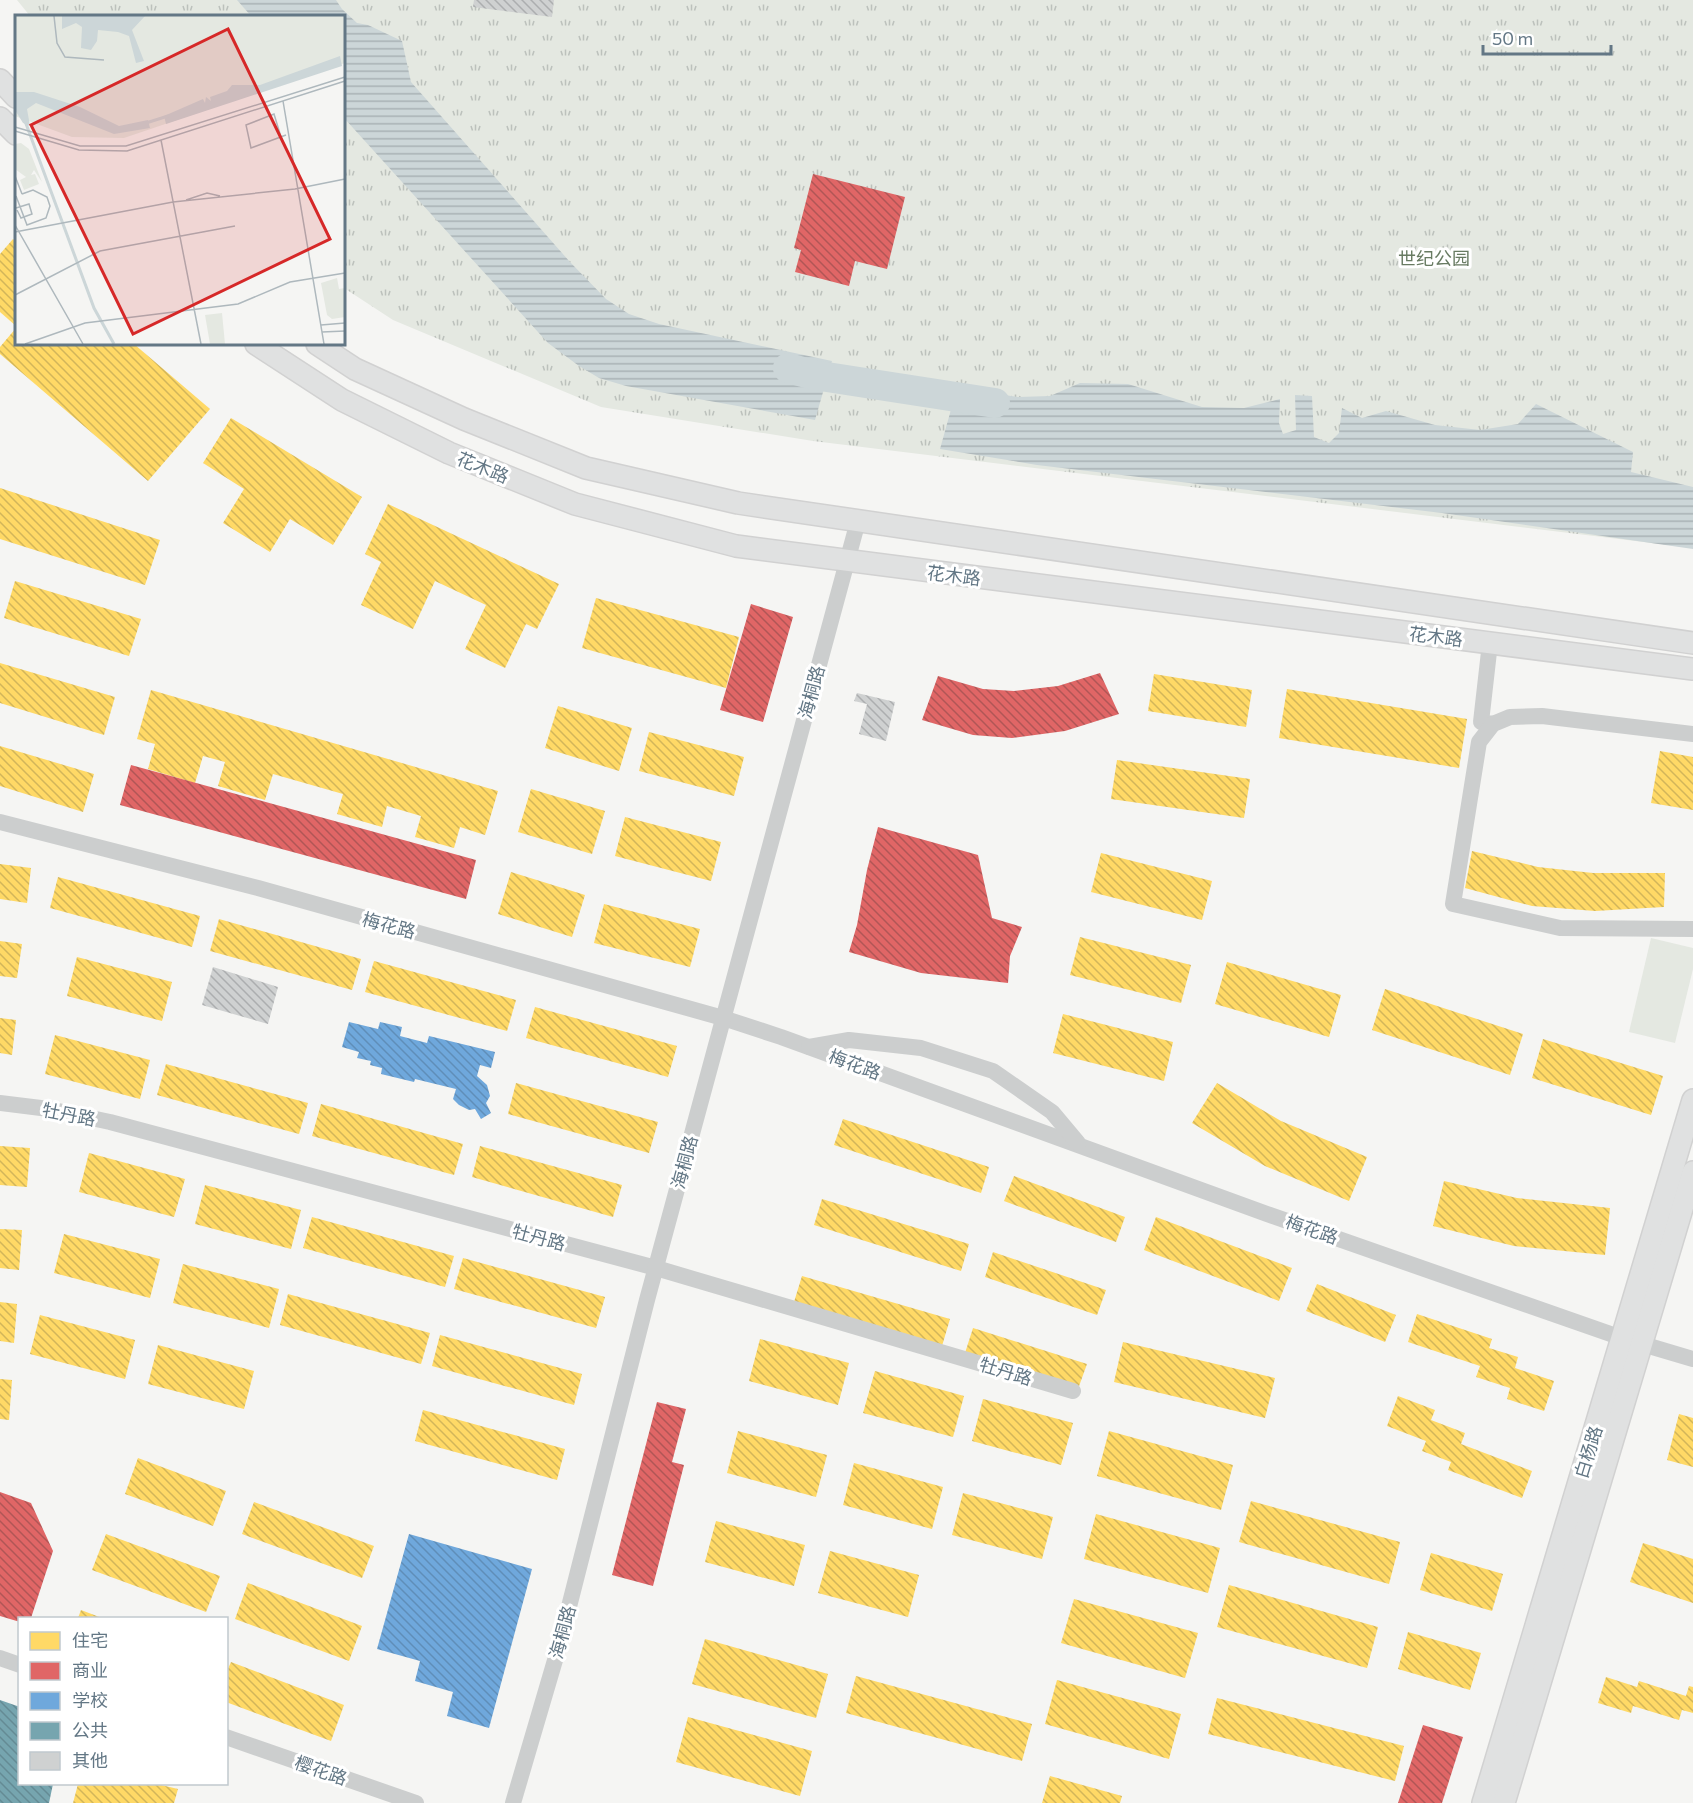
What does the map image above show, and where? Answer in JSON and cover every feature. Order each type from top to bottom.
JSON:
[{"type":"main road","points":[[0,80],[15,96]]},
{"type":"main road","points":[[0,118],[15,133]]},
{"type":"main road","name":"花木路","points":[[258,345],[342,400],[449,453],[574,504],[736,546],[1693,669]]},
{"type":"main road","name":"花木路","points":[[319,345],[355,369],[409,394],[464,419],[586,468],[738,503],[1693,643]]},
{"type":"main road","name":"白杨路","points":[[1504,1803],[1632,1341],[1693,1100]]},
{"type":"main road","name":"白杨路","points":[[1483,1803],[1632,1341],[1693,1172]]},
{"type":"street","name":"海桐路","points":[[513,1803],[558,1650],[656,1268],[858,521]]},
{"type":"street","points":[[1490,643],[1481,722],[1493,724]]},
{"type":"street","points":[[1693,734],[1542,716],[1510,717],[1493,724],[1479,742],[1454,904],[1560,928],[1693,929]]},
{"type":"street","name":"梅花路","points":[[0,822],[258,888],[723,1018],[1278,1218],[1632,1341],[1693,1359]]},
{"type":"street","points":[[808,1047],[849,1040],[921,1048],[993,1071],[1052,1112],[1080,1145]]},
{"type":"street","name":"牡丹路","points":[[0,1104],[49,1109],[110,1122],[656,1268],[1073,1391]]},
{"type":"street","points":[[0,1658],[18,1664]]},
{"type":"street","name":"樱花路","points":[[228,1738],[416,1803]]},
{"type":"green space","name":"世纪公园","points":[[17,0],[1693,0],[1693,548],[813,441],[601,407],[393,320],[345,289],[345,15],[29,15]]},
{"type":"green space","points":[[1651,938],[1693,948],[1693,969],[1675,1043],[1629,1032]]},
{"type":"shaded area","points":[[237,0],[336,0],[357,23],[368,25],[402,41],[411,82],[570,262],[606,299],[629,314],[659,324],[832,361],[815,420],[626,386],[599,378],[579,366],[548,343],[345,119],[345,15],[250,15]]},
{"type":"shaded area","points":[[1080,383],[1128,384],[1202,407],[1244,408],[1280,399],[1279,423],[1283,434],[1296,430],[1295,395],[1312,396],[1314,437],[1329,443],[1339,433],[1342,408],[1362,418],[1386,411],[1435,425],[1480,430],[1518,424],[1536,404],[1633,452],[1631,472],[1693,487],[1693,549],[1442,513],[1037,465],[940,449],[957,388],[1018,397],[1050,396]]},
{"type":"building: 住宅","points":[[13,239],[15,242],[15,325],[0,312],[0,254]]},
{"type":"building: 住宅","points":[[15,329],[15,345],[135,345],[210,409],[148,481],[0,354],[0,347]]},
{"type":"building: 住宅","points":[[231,418],[362,497],[333,545],[290,519],[270,552],[223,523],[244,489],[203,463]]},
{"type":"building: 住宅","points":[[0,488],[160,540],[145,585],[0,539]]},
{"type":"building: 住宅","points":[[388,504],[559,584],[537,629],[526,624],[505,668],[465,649],[486,605],[435,581],[413,629],[361,605],[381,562],[365,554]]},
{"type":"building: 住宅","points":[[15,581],[141,619],[129,656],[4,618]]},
{"type":"building: 住宅","points":[[596,598],[739,637],[726,688],[582,648]]},
{"type":"building: 住宅","points":[[0,663],[115,697],[104,735],[0,703]]},
{"type":"building: 住宅","points":[[1154,674],[1252,690],[1246,727],[1148,711]]},
{"type":"building: 住宅","points":[[1287,689],[1467,719],[1459,768],[1279,738]]},
{"type":"building: 住宅","points":[[151,690],[498,791],[485,835],[460,827],[454,848],[415,837],[421,816],[387,806],[382,827],[337,814],[343,794],[273,774],[265,800],[218,786],[225,762],[203,756],[195,783],[148,769],[155,744],[137,739]]},
{"type":"building: 住宅","points":[[558,706],[632,728],[619,771],[545,748]]},
{"type":"building: 住宅","points":[[649,732],[744,757],[734,796],[639,771]]},
{"type":"building: 住宅","points":[[0,746],[94,774],[83,812],[0,786]]},
{"type":"building: 住宅","points":[[1660,751],[1693,757],[1693,810],[1651,803]]},
{"type":"building: 住宅","points":[[1117,760],[1250,779],[1244,818],[1111,799]]},
{"type":"building: 住宅","points":[[531,789],[605,811],[592,854],[518,832]]},
{"type":"building: 住宅","points":[[625,817],[721,842],[711,881],[615,856]]},
{"type":"building: 住宅","points":[[1472,851],[1538,867],[1593,873],[1665,873],[1664,907],[1595,911],[1532,906],[1465,888]]},
{"type":"building: 住宅","points":[[1101,853],[1212,881],[1202,920],[1091,892]]},
{"type":"building: 住宅","points":[[0,864],[31,868],[27,903],[0,899]]},
{"type":"building: 住宅","points":[[511,872],[585,895],[572,937],[498,914]]},
{"type":"building: 住宅","points":[[58,877],[200,916],[192,947],[50,908]]},
{"type":"building: 住宅","points":[[604,904],[700,929],[690,967],[594,943]]},
{"type":"building: 住宅","points":[[219,919],[361,959],[352,990],[210,951]]},
{"type":"building: 住宅","points":[[1080,937],[1191,965],[1181,1003],[1070,975]]},
{"type":"building: 住宅","points":[[0,941],[22,944],[17,978],[0,976]]},
{"type":"building: 住宅","points":[[77,957],[172,982],[162,1021],[67,996]]},
{"type":"building: 住宅","points":[[374,961],[516,1000],[507,1031],[365,992]]},
{"type":"building: 住宅","points":[[1227,962],[1341,995],[1329,1037],[1215,1004]]},
{"type":"building: 住宅","points":[[1385,989],[1523,1034],[1510,1075],[1372,1030]]},
{"type":"building: 住宅","points":[[535,1007],[677,1046],[668,1077],[526,1038]]},
{"type":"building: 住宅","points":[[1063,1014],[1173,1042],[1164,1081],[1053,1053]]},
{"type":"building: 住宅","points":[[0,1018],[16,1020],[12,1055],[0,1053]]},
{"type":"building: 住宅","points":[[55,1035],[150,1060],[140,1099],[45,1074]]},
{"type":"building: 住宅","points":[[1543,1039],[1663,1076],[1651,1115],[1532,1078]]},
{"type":"building: 住宅","points":[[166,1064],[308,1103],[299,1134],[157,1095]]},
{"type":"building: 住宅","points":[[516,1083],[658,1122],[649,1153],[508,1114]]},
{"type":"building: 住宅","points":[[1217,1083],[1281,1121],[1367,1157],[1349,1201],[1265,1166],[1192,1123]]},
{"type":"building: 住宅","points":[[321,1104],[463,1144],[454,1175],[312,1136]]},
{"type":"building: 住宅","points":[[843,1119],[989,1167],[981,1193],[834,1145]]},
{"type":"building: 住宅","points":[[0,1146],[30,1148],[27,1187],[0,1185]]},
{"type":"building: 住宅","points":[[480,1146],[622,1185],[613,1217],[472,1177]]},
{"type":"building: 住宅","points":[[89,1153],[185,1179],[174,1217],[79,1192]]},
{"type":"building: 住宅","points":[[1014,1176],[1125,1217],[1116,1242],[1004,1201]]},
{"type":"building: 住宅","points":[[1444,1181],[1517,1198],[1610,1208],[1605,1255],[1514,1246],[1433,1226]]},
{"type":"building: 住宅","points":[[205,1185],[301,1210],[291,1249],[195,1224]]},
{"type":"building: 住宅","points":[[822,1199],[969,1244],[961,1271],[814,1225]]},
{"type":"building: 住宅","points":[[312,1217],[454,1256],[445,1287],[303,1248]]},
{"type":"building: 住宅","points":[[1156,1217],[1292,1268],[1279,1301],[1144,1250]]},
{"type":"building: 住宅","points":[[0,1229],[22,1230],[19,1270],[0,1268]]},
{"type":"building: 住宅","points":[[64,1234],[160,1259],[150,1298],[54,1273]]},
{"type":"building: 住宅","points":[[993,1252],[1106,1290],[1097,1315],[985,1277]]},
{"type":"building: 住宅","points":[[463,1258],[605,1297],[596,1328],[454,1289]]},
{"type":"building: 住宅","points":[[183,1264],[279,1289],[269,1328],[173,1303]]},
{"type":"building: 住宅","points":[[802,1276],[950,1319],[942,1346],[794,1302]]},
{"type":"building: 住宅","points":[[1317,1284],[1396,1315],[1385,1342],[1306,1311]]},
{"type":"building: 住宅","points":[[288,1294],[430,1333],[421,1364],[280,1325]]},
{"type":"building: 住宅","points":[[0,1302],[17,1304],[14,1343],[0,1341]]},
{"type":"building: 住宅","points":[[1417,1314],[1492,1339],[1489,1348],[1518,1357],[1515,1368],[1554,1381],[1544,1411],[1507,1399],[1510,1388],[1476,1377],[1480,1366],[1408,1342]]},
{"type":"building: 住宅","points":[[40,1315],[135,1340],[125,1379],[30,1354]]},
{"type":"building: 住宅","points":[[973,1328],[1087,1364],[1078,1389],[965,1353]]},
{"type":"building: 住宅","points":[[440,1335],[582,1374],[574,1405],[432,1366]]},
{"type":"building: 住宅","points":[[760,1339],[849,1363],[838,1405],[749,1381]]},
{"type":"building: 住宅","points":[[1123,1342],[1275,1378],[1265,1418],[1114,1382]]},
{"type":"building: 住宅","points":[[158,1345],[254,1371],[244,1409],[148,1384]]},
{"type":"building: 住宅","points":[[875,1371],[964,1396],[953,1437],[863,1413]]},
{"type":"building: 住宅","points":[[0,1379],[12,1380],[9,1420],[0,1419]]},
{"type":"building: 住宅","points":[[1398,1396],[1435,1410],[1431,1420],[1465,1433],[1461,1444],[1532,1471],[1522,1498],[1448,1470],[1451,1462],[1422,1451],[1426,1441],[1387,1426]]},
{"type":"building: 住宅","points":[[983,1399],[1073,1423],[1061,1465],[972,1441]]},
{"type":"building: 住宅","points":[[423,1410],[565,1449],[557,1480],[415,1441]]},
{"type":"building: 住宅","points":[[1679,1414],[1693,1418],[1693,1467],[1667,1460]]},
{"type":"building: 住宅","points":[[738,1431],[827,1455],[816,1497],[727,1473]]},
{"type":"building: 住宅","points":[[1109,1431],[1233,1465],[1221,1510],[1097,1476]]},
{"type":"building: 住宅","points":[[138,1458],[226,1491],[213,1526],[125,1494]]},
{"type":"building: 住宅","points":[[854,1463],[943,1487],[932,1529],[843,1505]]},
{"type":"building: 住宅","points":[[963,1493],[1053,1517],[1042,1559],[952,1535]]},
{"type":"building: 住宅","points":[[1251,1501],[1400,1542],[1389,1584],[1239,1542]]},
{"type":"building: 住宅","points":[[254,1502],[374,1546],[362,1578],[242,1534]]},
{"type":"building: 住宅","points":[[1096,1514],[1220,1548],[1208,1593],[1084,1559]]},
{"type":"building: 住宅","points":[[716,1521],[805,1545],[794,1586],[705,1562]]},
{"type":"building: 住宅","points":[[106,1534],[220,1576],[206,1612],[92,1570]]},
{"type":"building: 住宅","points":[[1643,1543],[1693,1559],[1693,1603],[1630,1582]]},
{"type":"building: 住宅","points":[[830,1551],[919,1575],[908,1617],[818,1593]]},
{"type":"building: 住宅","points":[[1431,1553],[1503,1574],[1492,1611],[1420,1590]]},
{"type":"building: 住宅","points":[[248,1583],[362,1626],[349,1661],[235,1619]]},
{"type":"building: 住宅","points":[[1229,1585],[1378,1627],[1367,1668],[1217,1627]]},
{"type":"building: 住宅","points":[[1074,1599],[1198,1633],[1185,1678],[1061,1643]]},
{"type":"building: 住宅","points":[[81,1610],[99,1617],[78,1617]]},
{"type":"building: 住宅","points":[[1408,1632],[1481,1653],[1470,1690],[1398,1669]]},
{"type":"building: 住宅","points":[[705,1639],[828,1674],[816,1718],[692,1684]]},
{"type":"building: 住宅","points":[[231,1662],[344,1705],[331,1741],[228,1703],[228,1669]]},
{"type":"building: 住宅","points":[[856,1676],[1032,1724],[1022,1761],[846,1713]]},
{"type":"building: 住宅","points":[[1606,1677],[1637,1687],[1639,1681],[1686,1696],[1689,1686],[1693,1687],[1693,1713],[1682,1710],[1679,1720],[1633,1706],[1631,1713],[1598,1703]]},
{"type":"building: 住宅","points":[[1057,1680],[1181,1714],[1169,1759],[1045,1724]]},
{"type":"building: 住宅","points":[[1217,1698],[1404,1746],[1395,1781],[1208,1734]]},
{"type":"building: 住宅","points":[[688,1717],[812,1751],[800,1796],[676,1762]]},
{"type":"building: 住宅","points":[[1050,1776],[1122,1796],[1120,1803],[1042,1803]]},
{"type":"building: 住宅","points":[[78,1785],[161,1785],[178,1789],[174,1803],[73,1803]]},
{"type":"building: 商业","points":[[813,174],[905,197],[887,269],[855,261],[849,286],[795,272],[801,250],[794,248]]},
{"type":"building: 商业","points":[[751,604],[793,617],[763,722],[720,710]]},
{"type":"building: 商业","points":[[1100,673],[1119,714],[1065,731],[1012,738],[973,735],[922,720],[938,676],[983,689],[1014,691],[1058,686]]},
{"type":"building: 商业","points":[[131,765],[476,860],[466,899],[120,805]]},
{"type":"building: 商业","points":[[878,827],[978,855],[992,918],[1022,927],[1010,956],[1008,983],[921,973],[849,952]]},
{"type":"building: 商业","points":[[657,1402],[686,1409],[672,1462],[684,1465],[653,1586],[612,1575]]},
{"type":"building: 商业","points":[[0,1492],[31,1503],[53,1551],[31,1617],[18,1617],[18,1621],[0,1616]]},
{"type":"building: 商业","points":[[1423,1725],[1463,1737],[1442,1803],[1398,1803]]},
{"type":"building: 学校","points":[[349,1022],[378,1029],[380,1022],[402,1027],[400,1036],[427,1043],[429,1036],[495,1052],[491,1068],[480,1065],[477,1076],[487,1085],[490,1096],[486,1103],[491,1113],[481,1119],[475,1109],[469,1110],[459,1105],[453,1099],[456,1089],[381,1074],[382,1068],[370,1065],[371,1061],[357,1058],[359,1052],[342,1047]]},
{"type":"building: 学校","points":[[409,1534],[532,1569],[489,1728],[447,1716],[453,1692],[415,1681],[420,1661],[377,1649]]},
{"type":"building: 公共","points":[[0,1700],[18,1706],[18,1785],[53,1785],[49,1803],[0,1803]]},
{"type":"building: 其他","points":[[474,0],[554,0],[552,17],[473,7]]},
{"type":"building: 其他","points":[[857,693],[895,702],[886,741],[859,734],[867,704],[854,701]]},
{"type":"building: 其他","points":[[213,967],[278,987],[268,1024],[202,1005]]},
{"type":"waterway","points":[[788,368],[814,375],[995,403]]}]
